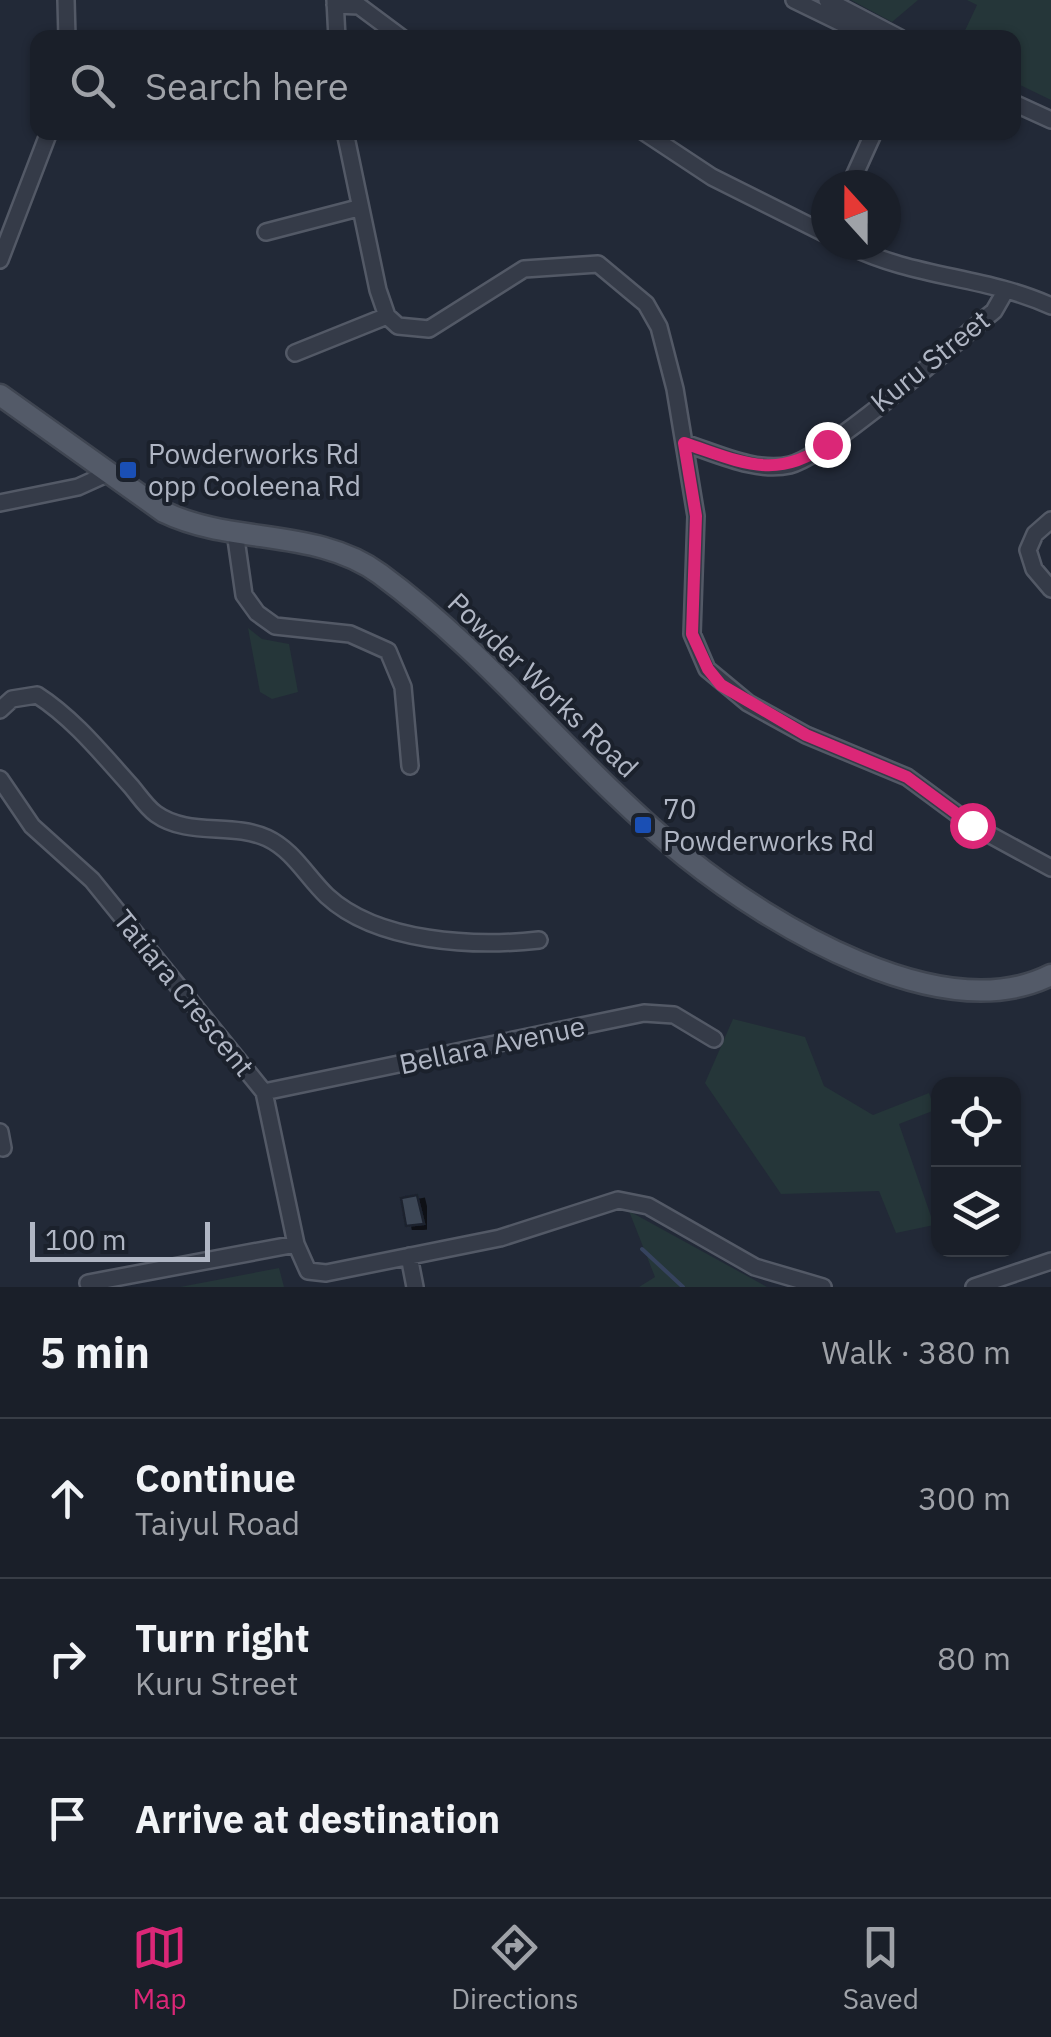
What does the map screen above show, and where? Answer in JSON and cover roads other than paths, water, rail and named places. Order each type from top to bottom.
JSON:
[{"type":"main road","name":"Powder Works Road","points":[[0,395],[186,523],[325,548],[380,574],[483,662],[686,856],[785,922],[857,960],[932,988],[1000,990],[1050,978]]},
{"type":"street","points":[[66,0],[67,30]]},
{"type":"street","points":[[337,30],[335,2],[359,6],[391,30]]},
{"type":"street","points":[[815,2],[859,30]]},
{"type":"street","points":[[815,2],[881,30]]},
{"type":"street","points":[[1021,107],[1051,120]]},
{"type":"street","points":[[0,260],[46,140]]},
{"type":"street","points":[[346,140],[358,208],[387,316],[398,326],[429,329],[524,269],[598,264],[622,279],[646,304],[659,327],[684,443],[696,516],[692,634],[708,669],[748,702],[806,735],[907,777],[972,825],[1051,868]]},
{"type":"street","points":[[656,140],[712,177],[811,226]]},
{"type":"street","points":[[857,170],[870,140]]},
{"type":"street","points":[[266,232],[358,208]]},
{"type":"street","points":[[884,260],[913,272],[1006,290],[1051,306]]},
{"type":"street","name":"Kuru Street","points":[[684,443],[747,463],[792,465],[827,444],[994,311],[1006,290]]},
{"type":"street","points":[[294,353],[387,316]]},
{"type":"street","points":[[0,504],[78,487],[109,472]]},
{"type":"street","points":[[1051,520],[1036,534],[1028,550],[1034,568],[1051,589]]},
{"type":"street","points":[[235,532],[244,596],[275,626],[350,634],[388,651],[402,687],[410,766]]},
{"type":"street","points":[[1,707],[12,699],[37,694],[95,746],[156,814],[191,827],[248,832],[268,839],[286,850],[330,899],[382,925],[458,945],[539,940]]},
{"type":"street","name":"Tatiara Crescent","points":[[0,778],[32,826],[92,880],[264,1092],[296,1244],[308,1279]]},
{"type":"street","name":"Bellara Avenue","points":[[264,1092],[644,1013],[674,1014],[714,1039]]},
{"type":"street","points":[[308,1279],[500,1238],[600,1203],[627,1200],[648,1206],[755,1267],[823,1287]]},
{"type":"street","points":[[88,1284],[296,1244]]},
{"type":"street","points":[[409,1256],[415,1287]]},
{"type":"street","points":[[974,1287],[1051,1261]]},
{"type":"waterway","points":[[642,1249],[683,1287]]},
{"type":"place","name":"Powderworks Rd opp Cooleena Rd","points":[[128,470]]},
{"type":"place","name":"70 Powderworks Rd","points":[[643,825]]}]
